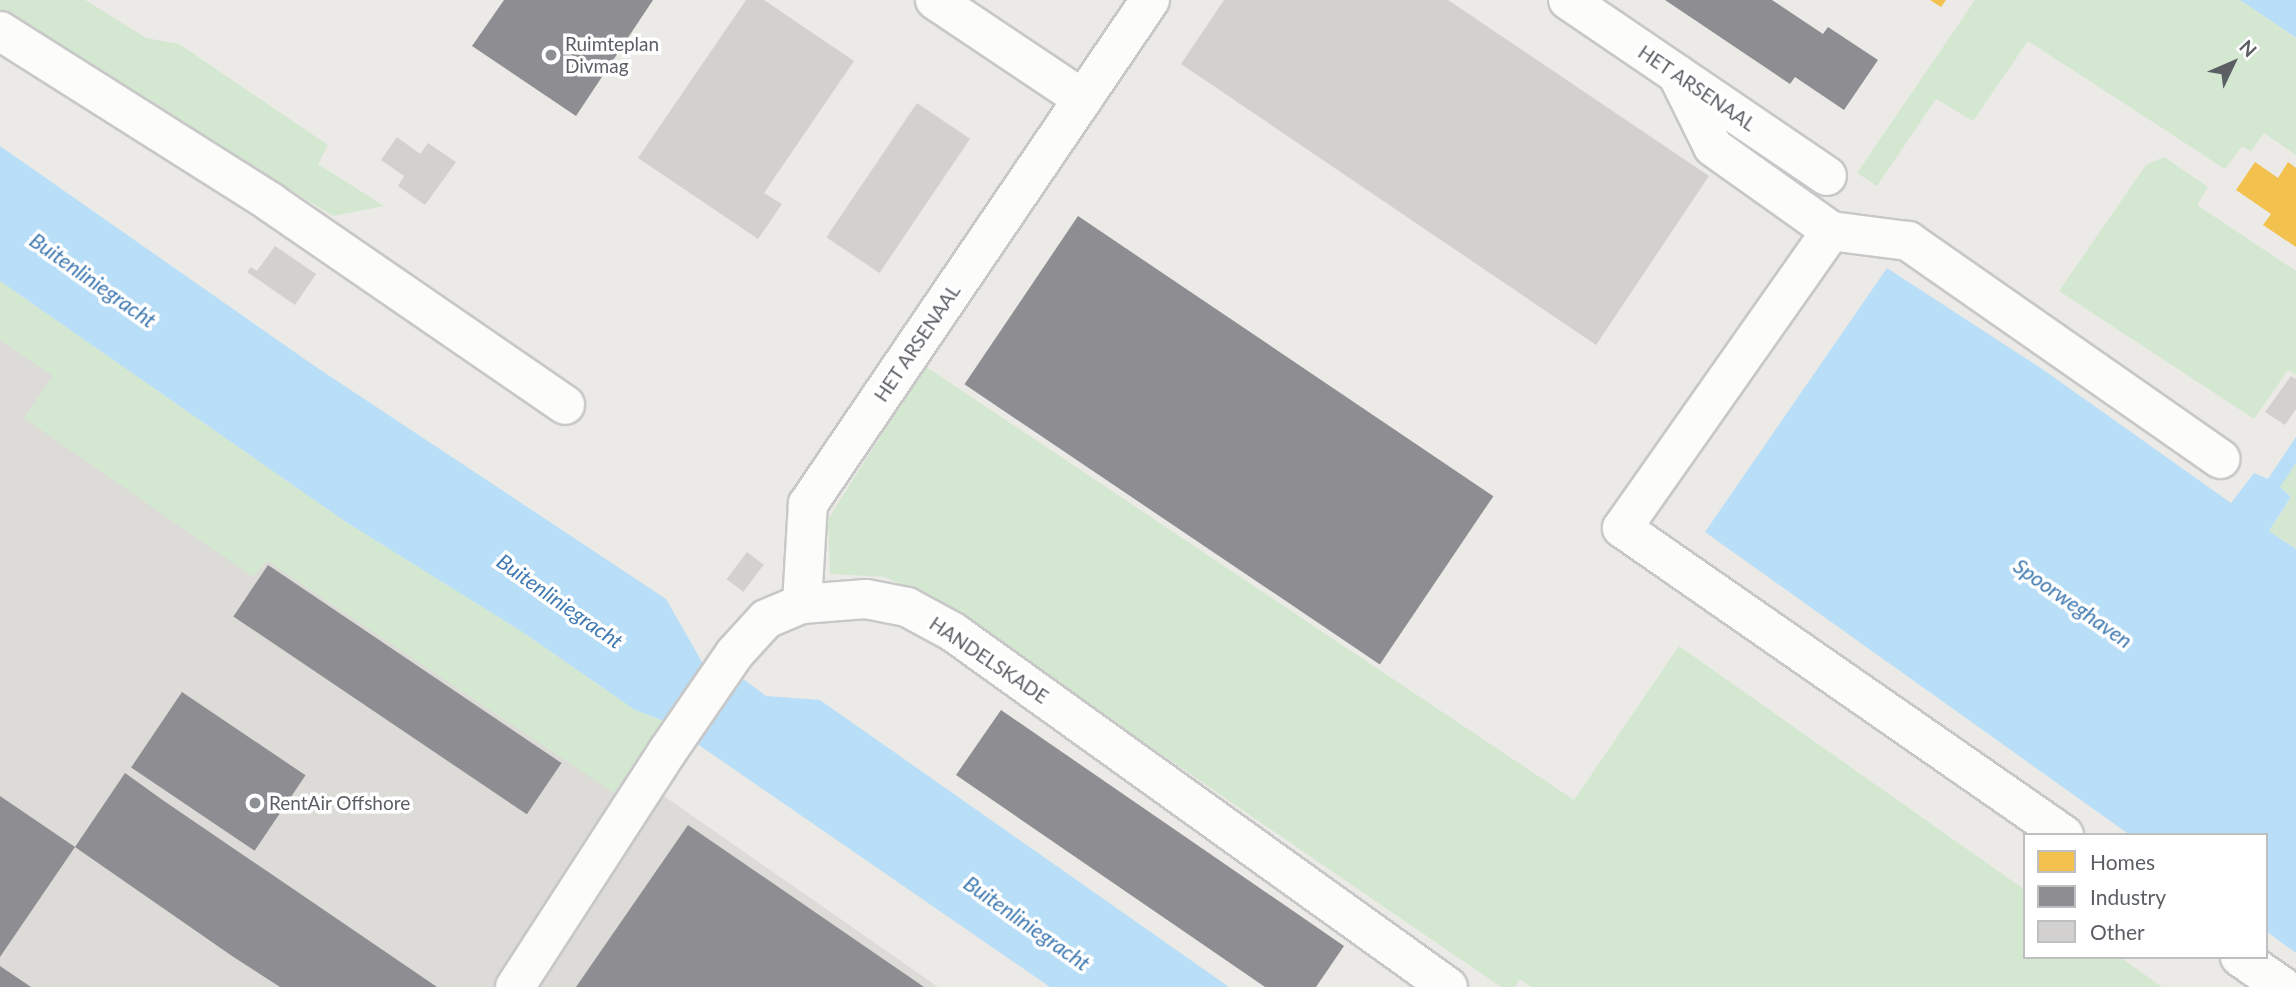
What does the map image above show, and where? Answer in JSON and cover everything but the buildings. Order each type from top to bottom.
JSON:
[{"type":"street","points":[[935,0],[1083,99]]},
{"type":"street","name":"HET ARSENAAL","points":[[802,604],[808,504],[1150,0]]},
{"type":"street","name":"HET ARSENAAL","points":[[1568,0],[1826,176]]},
{"type":"street","points":[[0,30],[270,202],[565,405]]},
{"type":"street","points":[[1676,74],[1713,147],[1831,231],[1908,241],[2221,459]]},
{"type":"street","points":[[1831,231],[1622,528],[2061,833]]},
{"type":"street","name":"HANDELSKADE","points":[[515,987],[667,752],[735,653],[766,619],[802,604],[866,598],[907,607],[953,632],[1448,987]]},
{"type":"street","points":[[2243,959],[2283,987]]},
{"type":"shaded area","points":[[0,333],[938,987],[0,987]]},
{"type":"green space","points":[[0,0],[85,0],[146,38],[179,44],[328,145],[318,164],[384,206],[333,216],[0,9]]},
{"type":"green space","points":[[1975,0],[2240,0],[2296,38],[2296,155],[2264,133],[2251,151],[2242,146],[2225,169],[2028,41],[1973,121],[1936,99],[1877,186],[1857,173]]},
{"type":"green space","points":[[2164,157],[2208,187],[2197,205],[2296,271],[2296,375],[2288,370],[2254,419],[2059,291],[2146,165]]},
{"type":"green space","points":[[0,281],[346,522],[521,631],[635,710],[664,721],[614,793],[267,561],[253,577],[24,418],[53,376],[0,340]]},
{"type":"green space","points":[[925,366],[1574,800],[1679,646],[2023,889],[2023,959],[2123,959],[2162,987],[1532,987],[1520,979],[1515,987],[1501,987],[936,600],[885,577],[830,574],[828,519]]},
{"type":"green space","points":[[2296,463],[2296,549],[2269,531],[2291,498],[2279,487]]},
{"type":"water","points":[[2240,0],[2296,0],[2296,38],[2295,37]]},
{"type":"water","name":"Buitenliniegracht","points":[[0,146],[316,367],[666,599],[702,662],[746,681],[766,696],[820,700],[1229,987],[1050,987],[664,721],[635,710],[521,631],[346,522],[0,281]]},
{"type":"water","name":"Spoorweghaven","points":[[1887,268],[2045,371],[2231,503],[2254,473],[2268,479],[2296,437],[2296,463],[2280,487],[2291,497],[2269,531],[2296,549],[2296,953],[2268,932],[2268,833],[2127,833],[1705,532]]},
{"type":"place","name":"Ruimteplan Divmag","points":[[551,55]]},
{"type":"place","name":"RentAir Offshore","points":[[255,803]]}]
